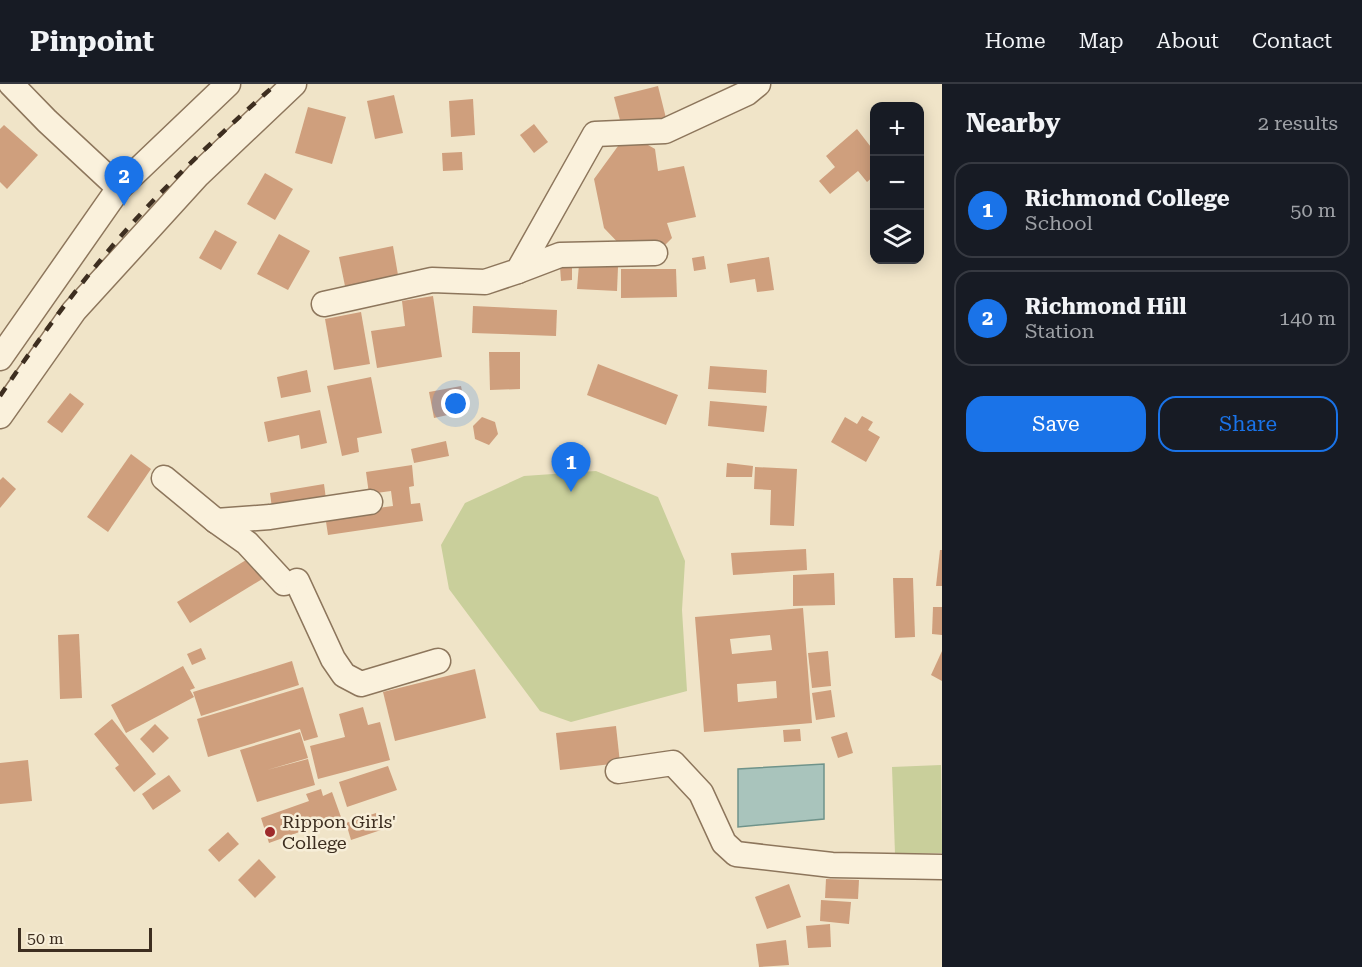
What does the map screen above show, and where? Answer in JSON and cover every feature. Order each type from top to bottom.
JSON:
[{"type":"street","points":[[11,84],[119,188]]},
{"type":"street","points":[[0,358],[119,188],[228,84]]},
{"type":"street","points":[[0,416],[74,311],[198,175],[294,84]]},
{"type":"street","points":[[518,271],[595,134],[665,131],[747,93],[758,84]]},
{"type":"street","points":[[324,304],[432,280],[485,282],[560,255],[655,253]]},
{"type":"street","points":[[164,478],[247,543],[290,582],[344,675],[361,684],[438,660]]},
{"type":"street","points":[[216,521],[270,518],[370,502]]},
{"type":"street","points":[[618,771],[673,763],[701,793],[724,843],[736,854],[832,866],[942,867]]},
{"type":"green space","points":[[596,471],[658,497],[685,561],[682,610],[687,691],[571,722],[540,711],[449,589],[441,545],[465,503],[524,476]]},
{"type":"green space","points":[[941,765],[942,853],[895,854],[892,767]]},
{"type":"water","points":[[824,764],[824,819],[738,827],[738,769]]},
{"type":"building","points":[[658,86],[666,118],[622,128],[614,97]]},
{"type":"building","points":[[394,95],[403,133],[375,139],[367,101]]},
{"type":"building","points":[[473,99],[475,135],[451,137],[449,101]]},
{"type":"building","points":[[308,107],[346,117],[332,164],[295,153]]},
{"type":"building","points":[[534,124],[548,142],[534,153],[520,135]]},
{"type":"building","points":[[4,125],[38,155],[7,189],[0,182],[0,129]]},
{"type":"building","points":[[857,129],[870,146],[870,179],[867,182],[858,171],[830,194],[819,181],[835,167],[826,156]]},
{"type":"building","points":[[641,141],[655,149],[658,171],[684,166],[696,217],[667,223],[672,238],[659,251],[628,253],[604,228],[594,179],[621,142]]},
{"type":"building","points":[[462,152],[463,170],[443,171],[442,153]]},
{"type":"building","points":[[265,173],[293,189],[275,220],[247,204]]},
{"type":"building","points":[[215,230],[237,242],[221,270],[199,258]]},
{"type":"building","points":[[279,234],[310,251],[288,290],[257,274]]},
{"type":"building","points":[[393,246],[398,275],[345,286],[339,257]]},
{"type":"building","points":[[704,256],[706,269],[694,271],[692,258]]},
{"type":"building","points":[[769,257],[774,290],[757,292],[755,279],[730,283],[727,264]]},
{"type":"building","points":[[579,264],[618,267],[617,291],[577,289]]},
{"type":"building","points":[[572,266],[572,280],[561,281],[560,267]]},
{"type":"building","points":[[621,269],[676,269],[677,297],[621,298]]},
{"type":"building","points":[[433,296],[442,357],[377,368],[371,331],[405,326],[402,301]]},
{"type":"building","points":[[473,306],[557,310],[556,336],[472,333]]},
{"type":"building","points":[[361,312],[370,364],[334,370],[325,319]]},
{"type":"building","points":[[489,352],[520,352],[520,389],[490,390]]},
{"type":"building","points":[[598,364],[678,395],[666,425],[587,395]]},
{"type":"building","points":[[710,366],[767,370],[766,393],[708,389]]},
{"type":"building","points":[[307,370],[311,392],[281,398],[277,377]]},
{"type":"building","points":[[371,377],[382,433],[357,438],[359,452],[342,456],[327,386]]},
{"type":"building","points":[[461,386],[466,411],[434,418],[429,392]]},
{"type":"building","points":[[70,393],[84,404],[62,433],[47,422]]},
{"type":"building","points":[[710,401],[767,406],[764,432],[708,426]]},
{"type":"building","points":[[320,410],[327,443],[301,449],[299,435],[268,442],[264,422]]},
{"type":"building","points":[[862,416],[873,422],[868,430],[880,437],[866,462],[831,442],[845,417],[857,424]]},
{"type":"building","points":[[482,417],[495,422],[498,434],[489,445],[475,439],[473,426]]},
{"type":"building","points":[[446,441],[449,456],[414,463],[411,449]]},
{"type":"building","points":[[131,454],[151,469],[108,532],[87,517]]},
{"type":"building","points":[[727,463],[753,466],[752,477],[726,477]]},
{"type":"building","points":[[412,465],[414,486],[409,487],[411,504],[420,503],[423,521],[328,535],[325,515],[393,506],[391,491],[369,494],[366,472]]},
{"type":"building","points":[[755,467],[797,469],[794,526],[770,525],[771,490],[754,489]]},
{"type":"building","points":[[3,477],[16,489],[0,508],[0,480]]},
{"type":"building","points":[[324,484],[326,499],[272,508],[270,493]]},
{"type":"building","points":[[806,549],[807,570],[733,575],[731,553]]},
{"type":"building","points":[[940,550],[942,550],[942,586],[936,586]]},
{"type":"building","points":[[251,557],[264,578],[190,623],[177,602]]},
{"type":"building","points":[[834,573],[835,605],[793,606],[793,575]]},
{"type":"building","points":[[893,578],[913,578],[915,637],[895,638]]},
{"type":"building","points":[[933,607],[942,607],[942,635],[932,634]]},
{"type":"building","points":[[803,608],[812,723],[704,732],[695,617]],"holes":[[[770,635],[772,650],[732,654],[730,639]],[[776,681],[777,698],[738,702],[737,684]]]},
{"type":"building","points":[[79,634],[82,698],[60,699],[58,635]]},
{"type":"building","points":[[201,648],[206,659],[192,665],[187,654]]},
{"type":"building","points":[[828,651],[831,686],[812,688],[808,653]]},
{"type":"building","points":[[942,651],[942,681],[931,675]]},
{"type":"building","points":[[292,661],[299,685],[201,716],[193,692]]},
{"type":"building","points":[[183,666],[195,688],[190,690],[194,697],[126,733],[111,705]]},
{"type":"building","points":[[475,669],[486,718],[395,741],[383,692]]},
{"type":"building","points":[[303,687],[318,737],[304,741],[300,729],[208,757],[197,719]]},
{"type":"building","points":[[831,690],[835,717],[816,720],[812,693]]},
{"type":"building","points":[[363,707],[368,725],[380,722],[390,760],[318,779],[310,746],[345,737],[339,714]]},
{"type":"building","points":[[112,719],[156,774],[134,792],[115,768],[119,765],[94,734]]},
{"type":"building","points":[[155,724],[169,738],[153,753],[140,739]]},
{"type":"building","points":[[616,726],[620,763],[560,770],[556,733]]},
{"type":"building","points":[[800,729],[801,741],[784,742],[783,730]]},
{"type":"building","points":[[300,732],[308,758],[267,770],[308,759],[315,785],[257,802],[240,750]]},
{"type":"building","points":[[847,732],[853,753],[838,758],[831,737]]},
{"type":"building","points":[[28,760],[32,801],[0,804],[0,763]]},
{"type":"building","points":[[388,766],[397,790],[347,807],[339,782]]},
{"type":"building","points":[[169,775],[181,791],[153,810],[142,794]]},
{"type":"building","points":[[321,789],[323,796],[332,792],[341,817],[269,843],[261,818],[309,801],[306,794]]},
{"type":"building","points":[[376,813],[381,830],[351,840],[346,823]]},
{"type":"building","points":[[228,832],[239,844],[219,862],[208,850]]},
{"type":"building","points":[[259,859],[276,877],[255,898],[238,880]]},
{"type":"building","points":[[826,879],[859,880],[858,899],[825,898]]},
{"type":"building","points":[[789,884],[801,917],[767,929],[755,897]]},
{"type":"building","points":[[821,900],[851,902],[849,924],[820,921]]},
{"type":"building","points":[[830,924],[831,947],[808,948],[806,926]]},
{"type":"building","points":[[786,940],[789,965],[759,967],[756,944]]},
{"type":"railway","points":[[0,396],[66,304],[118,239],[188,166],[276,84]]},
{"type":"place","name":"Richmond Hill","points":[[124,206]]},
{"type":"place","name":"Richmond College","points":[[571,492]]},
{"type":"place","name":"Rippon Girls' College","points":[[270,832]]}]
